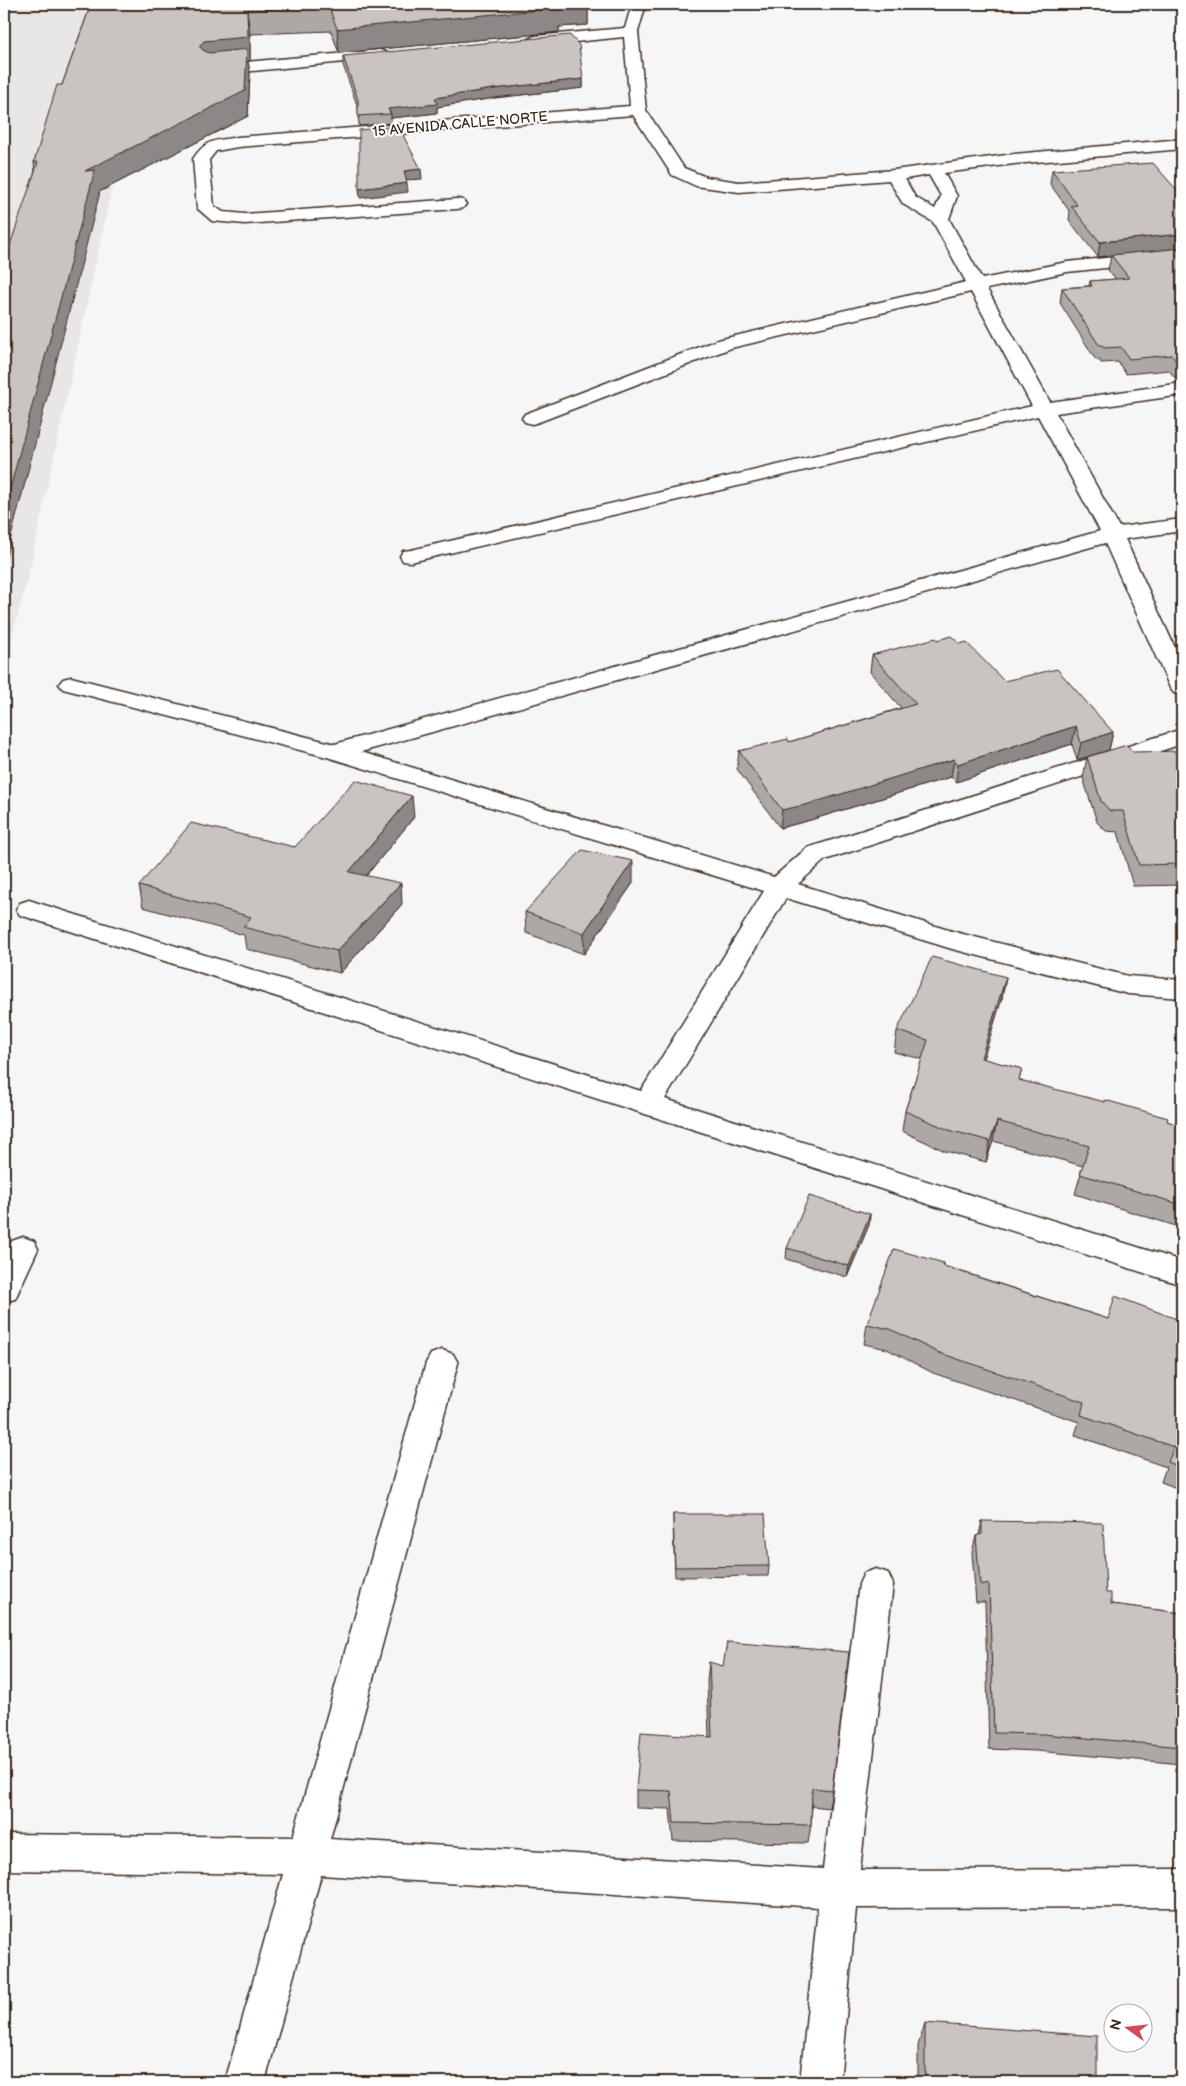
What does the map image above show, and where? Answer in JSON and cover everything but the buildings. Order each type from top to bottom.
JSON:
[{"type":"street","points":[[639,4],[631,32],[638,110],[678,171],[702,182],[738,187],[894,175],[1014,159],[1182,144]]},
{"type":"street","points":[[524,42],[631,32]]},
{"type":"street","points":[[212,70],[397,53]]},
{"type":"street","name":"15 AVENIDA CALLE NORTE","points":[[456,204],[245,219],[218,217],[206,208],[201,159],[211,147],[238,142],[638,110]]},
{"type":"street","points":[[934,170],[949,196],[940,218]]},
{"type":"street","points":[[894,175],[909,200],[940,218],[978,285],[1112,534],[1182,688]]},
{"type":"street","points":[[532,418],[724,344],[978,285],[1067,267],[1182,255]]},
{"type":"street","points":[[411,556],[1044,409],[1182,389]]},
{"type":"street","points":[[335,752],[1112,534],[1182,525]]},
{"type":"street","points":[[71,684],[335,752],[980,947],[1128,985],[1182,989]]},
{"type":"street","points":[[646,1105],[780,886],[816,854],[1182,736]]},
{"type":"street","points":[[29,909],[1182,1273]]},
{"type":"street","points":[[4,1290],[23,1250]]},
{"type":"street","points":[[245,2082],[305,1856],[442,1363]]},
{"type":"street","points":[[820,2082],[839,1890],[876,1584]]},
{"type":"street","points":[[4,1852],[305,1856],[839,1890],[1182,1888]]},
{"type":"shaded area","points":[[4,4],[156,4],[144,39],[27,582],[4,665]]}]
